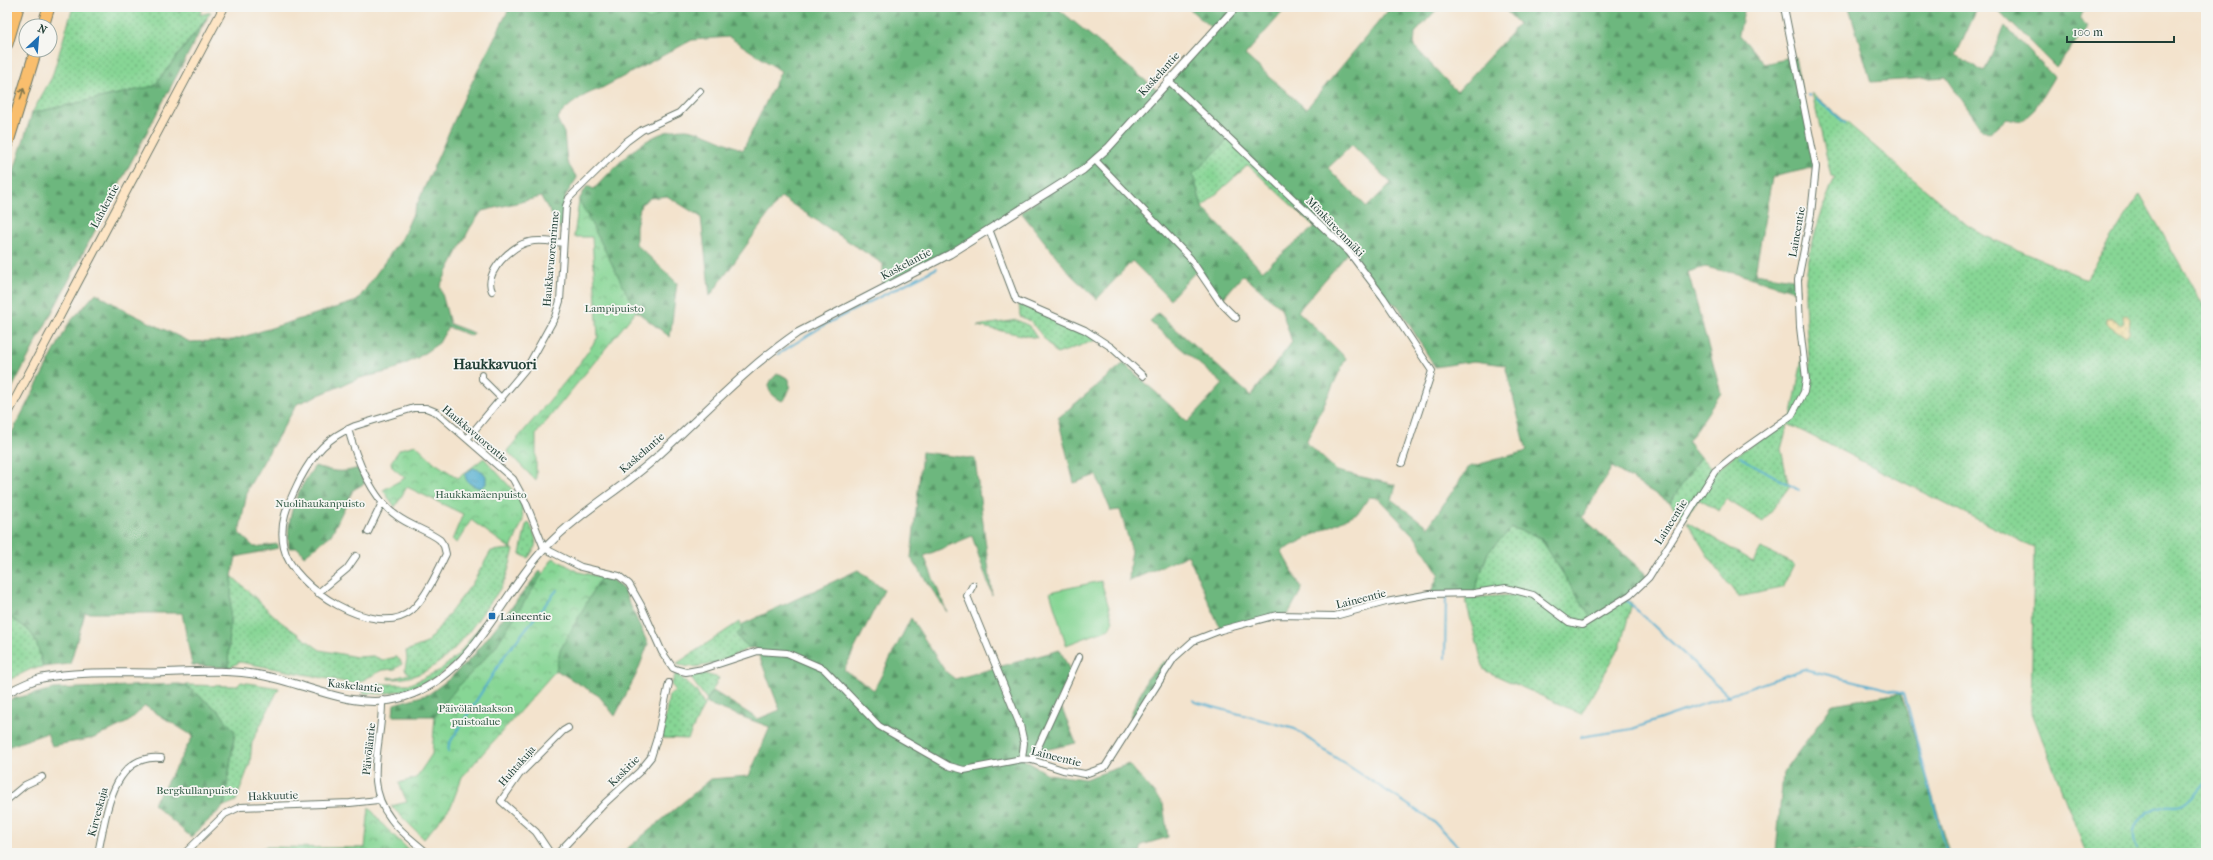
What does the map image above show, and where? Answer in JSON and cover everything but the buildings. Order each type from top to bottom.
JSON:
[{"type":"highway","points":[[7,44],[18,7]]},
{"type":"highway","points":[[46,18],[49,7]]},
{"type":"highway","points":[[7,145],[34,58]]},
{"type":"main road","name":"Lahdentie","points":[[7,415],[224,7]]},
{"type":"street","name":"Kaskelantie","points":[[7,693],[21,685],[41,678],[106,673],[211,672],[265,676],[324,694],[358,700],[403,698],[424,689],[439,680],[458,664],[471,650],[544,548],[576,519],[606,499],[650,463],[774,349],[797,333],[950,254],[1095,160],[1236,7]]},
{"type":"street","name":"Laineentie","points":[[544,548],[581,567],[619,576],[629,584],[662,652],[673,668],[686,672],[724,663],[758,651],[787,653],[824,669],[879,726],[944,764],[964,770],[1022,759],[1032,760],[1063,770],[1085,774],[1105,767],[1174,658],[1192,642],[1221,630],[1277,615],[1335,616],[1386,602],[1430,594],[1474,593],[1506,588],[1533,594],[1570,622],[1582,625],[1630,595],[1649,577],[1715,471],[1735,454],[1792,415],[1804,392],[1806,379],[1800,327],[1798,280],[1811,214],[1816,167],[1784,7]]},
{"type":"street","name":"Mönkäreenmäki","points":[[1168,80],[1349,252],[1383,297],[1432,371],[1402,463]]},
{"type":"street","name":"Haukkavuorenrinne","points":[[467,440],[502,399],[535,356],[558,310],[566,206],[575,191],[642,130],[679,113],[700,91]]},
{"type":"street","points":[[1095,160],[1190,258],[1220,302],[1236,318]]},
{"type":"street","points":[[989,229],[1016,300],[1085,330],[1111,347],[1143,376]]},
{"type":"street","points":[[492,291],[489,280],[494,269],[517,247],[530,241],[563,243]]},
{"type":"street","points":[[482,375],[482,380],[502,399]]},
{"type":"street","name":"Haukkavuorentie","points":[[348,429],[362,468],[382,503],[397,517],[434,535],[444,546],[446,554],[416,605],[404,615],[386,620],[364,616],[318,593],[301,577],[290,562],[284,549],[282,519],[285,508],[306,468],[327,441],[348,429],[421,408],[436,412],[513,480],[526,503],[544,548]]},
{"type":"street","points":[[368,532],[382,503]]},
{"type":"street","points":[[318,593],[347,569],[356,556]]},
{"type":"street","points":[[973,585],[967,596],[1020,725],[1024,743],[1022,759]]},
{"type":"street","points":[[1032,760],[1079,657]]},
{"type":"street","name":"Kaskitie","points":[[558,853],[651,758],[658,738],[669,683]]},
{"type":"street","name":"Päivöläntie","points":[[378,800],[376,769],[381,735],[382,700]]},
{"type":"street","name":"Huhtakuja","points":[[550,853],[536,832],[501,801],[519,775],[563,731],[568,728]]},
{"type":"street","name":"Kirveskuja","points":[[98,853],[109,803],[118,780],[132,765],[147,757],[161,758]]},
{"type":"street","points":[[7,800],[25,786],[42,777]]},
{"type":"street","points":[[378,800],[392,820],[427,853]]},
{"type":"street","name":"Hakkuutie","points":[[185,853],[225,814],[240,807],[350,803],[378,800]]},
{"type":"green space","points":[[73,7],[168,7],[179,12],[183,7],[203,7],[200,15],[211,12],[154,86],[7,339],[136,90],[32,113],[52,77]]},
{"type":"green space","points":[[510,7],[1056,7],[1158,91],[1215,31],[1187,7],[1287,7],[1245,55],[1306,109],[1391,7],[1439,7],[1415,33],[1414,46],[1457,92],[1519,24],[1502,7],[1745,7],[1739,34],[1764,64],[1795,57],[1816,167],[1772,177],[1755,273],[1798,280],[1798,292],[1742,275],[1705,267],[1688,272],[1721,393],[1688,442],[1700,457],[1670,503],[1612,467],[1582,517],[1649,577],[1630,595],[1592,620],[1540,537],[1512,528],[1488,552],[1474,593],[1430,594],[1439,574],[1415,537],[1378,498],[1369,497],[1359,512],[1281,551],[1302,589],[1288,614],[1221,630],[1188,555],[1129,581],[1131,548],[1120,510],[1111,511],[1096,475],[1074,483],[1058,418],[1124,363],[1188,422],[1223,384],[1150,322],[1158,313],[1251,396],[1292,342],[1281,308],[1243,275],[1220,302],[1197,270],[1170,299],[1132,261],[1097,299],[1071,275],[1021,212],[1095,160],[950,254],[883,288],[883,264],[781,197],[710,296],[701,217],[667,196],[650,198],[641,204],[636,226],[636,244],[677,283],[670,337],[636,311],[579,200],[587,186],[594,189],[635,149],[659,134],[672,130],[691,130],[743,150],[781,71],[729,37],[692,40],[582,97],[566,109],[557,119],[564,133],[567,162],[577,178],[566,195],[561,230],[541,197],[482,211],[470,228],[440,286],[450,324],[474,333],[472,336],[448,327],[439,343],[417,358],[391,371],[360,378],[297,404],[248,488],[239,533],[254,547],[278,544],[278,548],[236,557],[232,576],[228,668],[192,665],[182,613],[85,613],[70,664],[43,667],[36,641],[33,636],[24,626],[7,616],[7,442],[69,323],[96,293],[124,310],[190,342],[233,340],[357,301],[403,236],[465,96]],"holes":[[[1231,137],[1319,223],[1262,271],[1202,207],[1193,174]],[[1352,145],[1391,183],[1367,207],[1328,168]],[[1349,252],[1383,297],[1398,306],[1435,367],[1474,361],[1505,365],[1527,451],[1469,467],[1428,527],[1392,500],[1396,485],[1337,471],[1306,442],[1346,358],[1298,311]]]},
{"type":"green space","points":[[621,7],[668,7],[650,20]]},
{"type":"green space","points":[[1849,7],[1978,7],[1956,55],[1984,72],[2005,26],[2054,77],[2034,110],[2022,121],[2007,118],[1990,133],[1982,129],[1946,77],[1871,82]]},
{"type":"green space","points":[[2002,7],[2086,7],[2079,19],[2088,26],[2056,68],[1999,11]]},
{"type":"green space","points":[[207,18],[7,399],[7,193],[32,113],[154,86]]},
{"type":"green space","points":[[1812,93],[1967,225],[1985,236],[2086,279],[2140,194],[2206,310],[2206,853],[2086,853],[2031,710],[2034,548],[1788,424],[1781,449],[1789,487],[1763,522],[1726,499],[1719,511],[1698,499],[1684,520],[1670,503],[1700,457],[1715,471],[1735,455],[1788,423],[1792,415],[1803,353],[1806,379],[1814,384],[1811,380],[1806,327],[1806,279],[1815,234],[1835,177],[1831,176]]},
{"type":"green space","points":[[1231,137],[1319,223],[1315,227],[1248,165],[1202,207],[1193,174]]},
{"type":"green space","name":"Lampipuisto","points":[[579,200],[636,311],[536,434],[536,481],[507,451],[575,370],[598,337],[592,237],[574,237]]},
{"type":"green space","points":[[1019,304],[1084,332],[1096,340],[1057,354],[1031,322],[1020,316]]},
{"type":"green space","points":[[1017,320],[1029,326],[1037,338],[977,326]]},
{"type":"green space","points":[[777,374],[789,379],[788,391],[786,397],[782,401],[773,395],[769,389],[770,382]]},
{"type":"green space","name":"Haukkamäenpuisto","points":[[416,445],[435,463],[458,478],[484,458],[521,499],[523,520],[511,549],[471,520],[457,543],[452,540],[463,514],[407,487],[395,507],[383,490],[405,478],[392,467],[391,462],[400,449]]},
{"type":"green space","points":[[922,452],[975,459],[992,595],[972,536],[924,556],[947,612],[911,558]]},
{"type":"green space","name":"Nuolihaukanpuisto","points":[[315,466],[336,471],[347,471],[358,468],[365,483],[353,490],[331,535],[304,556],[298,548],[289,548],[289,525],[294,504],[302,485]]},
{"type":"green space","points":[[529,522],[536,540],[532,553],[528,558],[520,554],[526,525]]},
{"type":"green space","points":[[1687,522],[1753,562],[1761,548],[1794,564],[1782,588],[1738,597],[1708,556]]},
{"type":"green space","points":[[1512,528],[1540,537],[1592,619],[1625,599],[1632,603],[1620,647],[1581,714],[1484,670],[1465,598],[1531,594],[1506,588],[1474,593],[1488,552]]},
{"type":"green space","points":[[514,550],[501,588],[465,637],[455,648],[444,659],[419,674],[404,678],[388,679],[388,677],[394,678],[409,674],[405,669],[407,659],[406,651],[427,643],[472,584],[491,551]]},
{"type":"green space","name":"Päivölänlaakson puistoalue","points":[[553,558],[579,572],[601,577],[560,650],[556,670],[462,777],[451,806],[424,839],[391,806],[407,802],[399,783],[416,778],[432,754],[435,716],[456,689],[494,649]]},
{"type":"green space","points":[[858,570],[884,590],[844,670],[874,690],[911,618],[945,671],[955,679],[1060,650],[1071,673],[1055,705],[1062,709],[1076,743],[1018,756],[1048,774],[1085,779],[1129,764],[1163,804],[1168,837],[1142,845],[1140,853],[622,853],[711,779],[749,776],[770,727],[705,703],[713,691],[758,719],[780,710],[756,648],[750,648],[738,638],[737,634],[742,630],[741,625]]},
{"type":"green space","points":[[540,571],[543,574],[494,649],[456,689],[435,716],[393,716],[394,704],[429,694],[449,679],[473,656]]},
{"type":"green space","points":[[232,576],[281,622],[320,650],[357,657],[373,656],[383,660],[396,657],[402,664],[395,669],[383,670],[355,684],[240,662],[228,668]]},
{"type":"green space","points":[[601,577],[612,580],[623,589],[648,644],[637,673],[615,716],[599,696],[556,670],[560,650]]},
{"type":"green space","points":[[1101,581],[1113,621],[1109,629],[1066,645],[1050,592]]},
{"type":"green space","points":[[7,616],[24,626],[33,636],[36,641],[43,667],[31,669],[7,681]]},
{"type":"green space","points":[[483,622],[486,624],[459,660],[435,678],[409,689],[382,694],[363,693],[363,691],[376,684],[411,684],[440,670],[458,655]]},
{"type":"green space","points":[[739,622],[742,630],[738,638],[750,648],[705,666],[695,667],[676,664]]},
{"type":"green space","points":[[1164,661],[1168,665],[1135,719],[1130,716],[1147,679]]},
{"type":"green space","points":[[676,673],[696,691],[704,705],[688,739],[662,738],[669,695],[674,692],[675,689],[671,685]]},
{"type":"green space","points":[[702,673],[719,678],[707,700],[691,676]]},
{"type":"green space","points":[[241,682],[279,688],[252,742],[250,763],[236,801],[224,806],[233,747],[220,712],[185,685],[237,686]]},
{"type":"green space","name":"Bergkullanpuisto","points":[[185,685],[220,712],[235,732],[224,806],[191,837],[153,804],[193,736],[145,706],[128,722],[94,738],[52,746],[47,733],[7,747],[8,700],[54,689]]},
{"type":"green space","points":[[1901,693],[1950,853],[1776,853],[1783,773],[1833,704]]},
{"type":"green space","points":[[369,807],[384,826],[412,853],[247,853],[265,847],[365,848]]},
{"type":"sand","points":[[2127,315],[2130,319],[2129,333],[2125,336],[2107,324],[2107,319],[2110,318],[2121,325],[2124,323],[2123,316]]},
{"type":"water","points":[[473,468],[482,471],[486,476],[486,484],[480,488],[470,484],[466,480],[465,474]]},
{"type":"waterway","points":[[1816,98],[1845,123]]},
{"type":"waterway","points":[[778,354],[828,323],[937,268]]},
{"type":"waterway","points":[[1740,457],[1799,490]]},
{"type":"waterway","points":[[448,751],[449,744],[505,655],[557,590]]},
{"type":"waterway","points":[[1445,658],[1446,595]]},
{"type":"waterway","points":[[1625,599],[1729,696]]},
{"type":"waterway","points":[[1580,737],[1632,729],[1804,669],[1904,693],[1947,853]]},
{"type":"waterway","points":[[1193,700],[1195,702],[1295,729],[1327,752],[1433,821],[1464,853]]},
{"type":"waterway","points":[[2137,849],[2134,842],[2135,828],[2143,816],[2155,808],[2163,806],[2179,806],[2191,798],[2206,781]]},
{"type":"place","name":"Laineentie","points":[[492,616]]},
{"type":"district","name":"Haukkavuori","points":[[495,364]]}]
